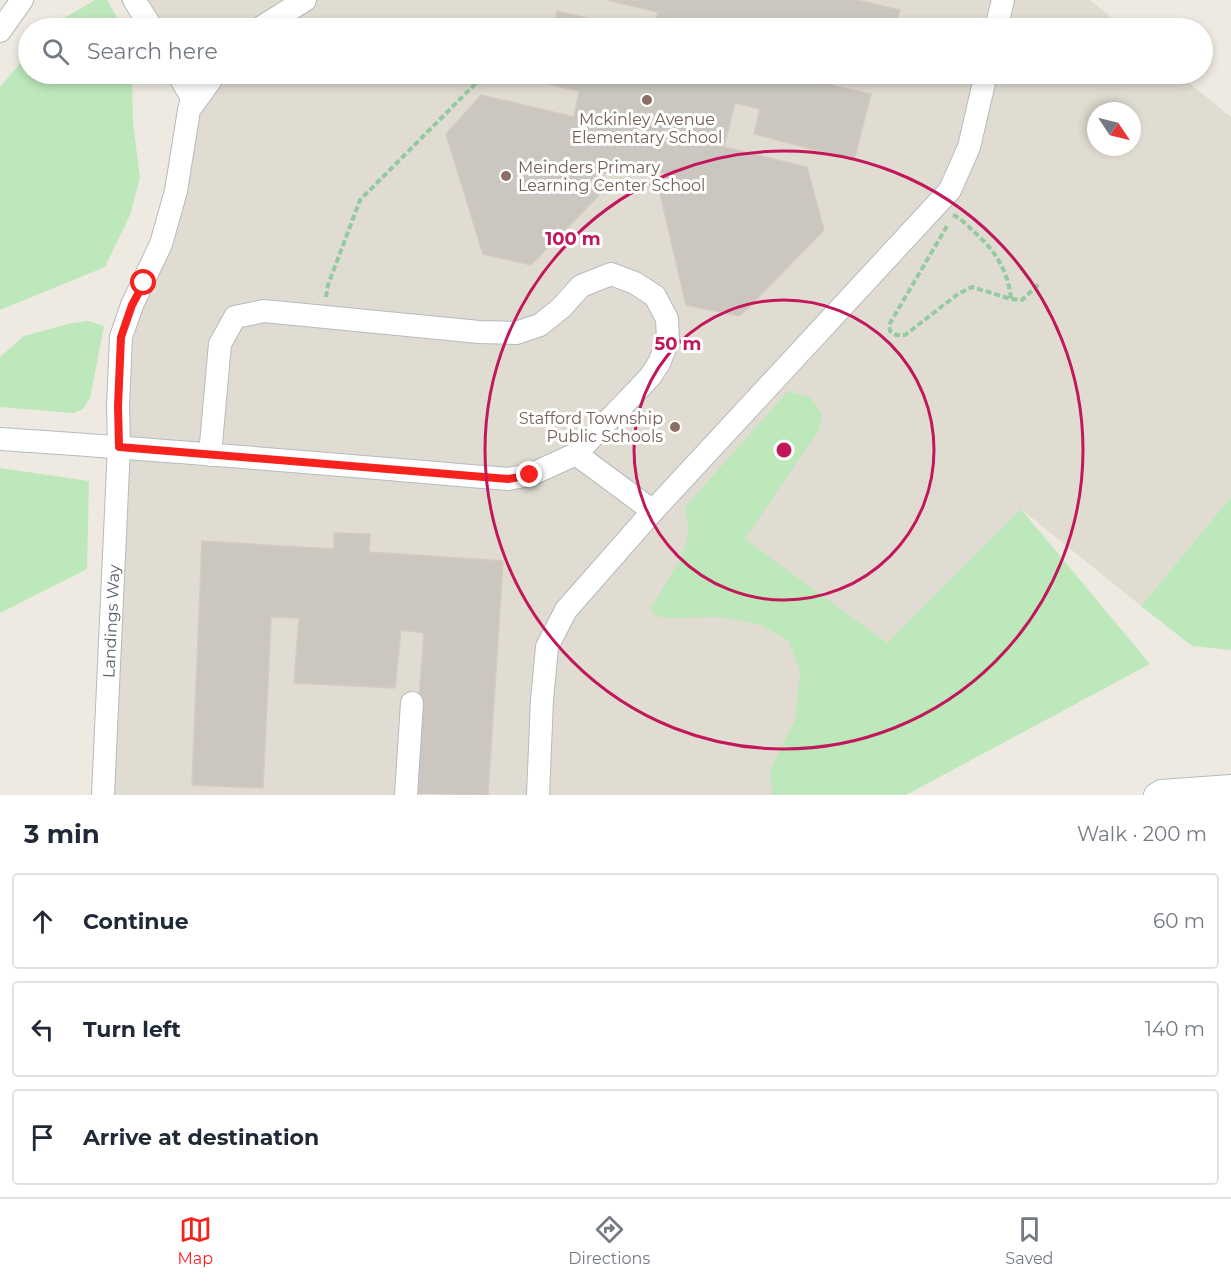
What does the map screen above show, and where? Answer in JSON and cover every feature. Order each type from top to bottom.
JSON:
[{"type":"street","points":[[0,31],[22,0]]},
{"type":"street","points":[[134,0],[146,18]]},
{"type":"street","points":[[276,18],[305,0]]},
{"type":"street","points":[[998,18],[1003,0]]},
{"type":"street","points":[[184,84],[192,98],[189,110]]},
{"type":"street","points":[[189,110],[207,84]]},
{"type":"street","points":[[538,795],[547,647],[566,610],[950,189],[969,147],[984,84]]},
{"type":"street","name":"Landings Way","points":[[104,795],[119,447],[121,337],[132,305],[161,244],[176,191],[189,110]]},
{"type":"street","points":[[0,439],[508,479],[530,475],[576,454],[650,377],[661,359],[668,340],[667,319],[656,296],[635,283],[611,274],[581,286],[561,308],[540,325],[516,333],[479,332],[264,311],[235,318],[220,344],[210,455]]},
{"type":"street","points":[[576,454],[653,512]]},
{"type":"street","points":[[406,795],[412,703]]},
{"type":"street","points":[[1155,795],[1161,791],[1231,786]]},
{"type":"path","points":[[322,317],[328,285],[360,200],[475,84]]},
{"type":"path","points":[[1011,299],[1009,282],[999,258],[986,242],[954,214],[889,326],[890,331],[896,336],[904,335],[958,294],[972,287],[1011,299],[1022,300],[1040,283]]},
{"type":"shaded area","points":[[120,0],[1090,0],[1112,18],[132,18]]},
{"type":"shaded area","name":"Stafford Township Public Schools","points":[[173,84],[1190,84],[1231,117],[1231,497],[1141,606],[1021,509],[770,769],[772,795],[104,795],[132,305],[192,95],[179,93]]},
{"type":"green space","points":[[95,0],[107,0],[117,18],[64,18]]},
{"type":"green space","points":[[18,66],[18,84],[132,84],[133,122],[140,178],[130,215],[105,267],[0,310],[0,87]]},
{"type":"green space","points":[[88,321],[104,326],[90,398],[83,409],[73,413],[0,407],[0,357],[24,336]]},
{"type":"green space","points":[[788,391],[811,398],[822,414],[819,430],[745,539],[887,643],[1021,509],[1150,664],[906,795],[772,795],[770,770],[795,720],[800,670],[788,640],[759,624],[720,617],[668,618],[655,616],[651,608],[681,558],[689,532],[685,507]]},
{"type":"green space","points":[[0,468],[89,481],[87,569],[0,613]]},
{"type":"green space","points":[[1231,497],[1231,650],[1192,646],[1141,606]]},
{"type":"building","points":[[607,0],[857,0],[900,10],[898,18],[656,18],[658,12]]},
{"type":"building","points":[[557,11],[587,18],[555,18]]},
{"type":"building","points":[[549,84],[827,84],[871,94],[854,160],[754,134],[760,109],[735,103],[724,147],[807,167],[824,230],[740,316],[686,305],[659,189],[667,187],[663,173],[615,162],[599,180],[607,187],[531,265],[483,254],[446,134],[481,95],[574,117],[579,91]]},
{"type":"building","points":[[334,533],[370,534],[369,552],[503,561],[488,795],[412,793],[424,633],[401,630],[395,688],[294,683],[299,618],[271,617],[263,788],[192,785],[202,541],[334,549]]},
{"type":"place","name":"Mckinley Avenue Elementary School","points":[[647,100]]},
{"type":"place","name":"Meinders Primary Learning Center School","points":[[506,176]]},
{"type":"place","name":"Stafford Township Public Schools","points":[[675,427]]},
{"type":"route","points":[[144,283],[132,305],[121,337],[119,447],[508,479],[530,475]]}]
